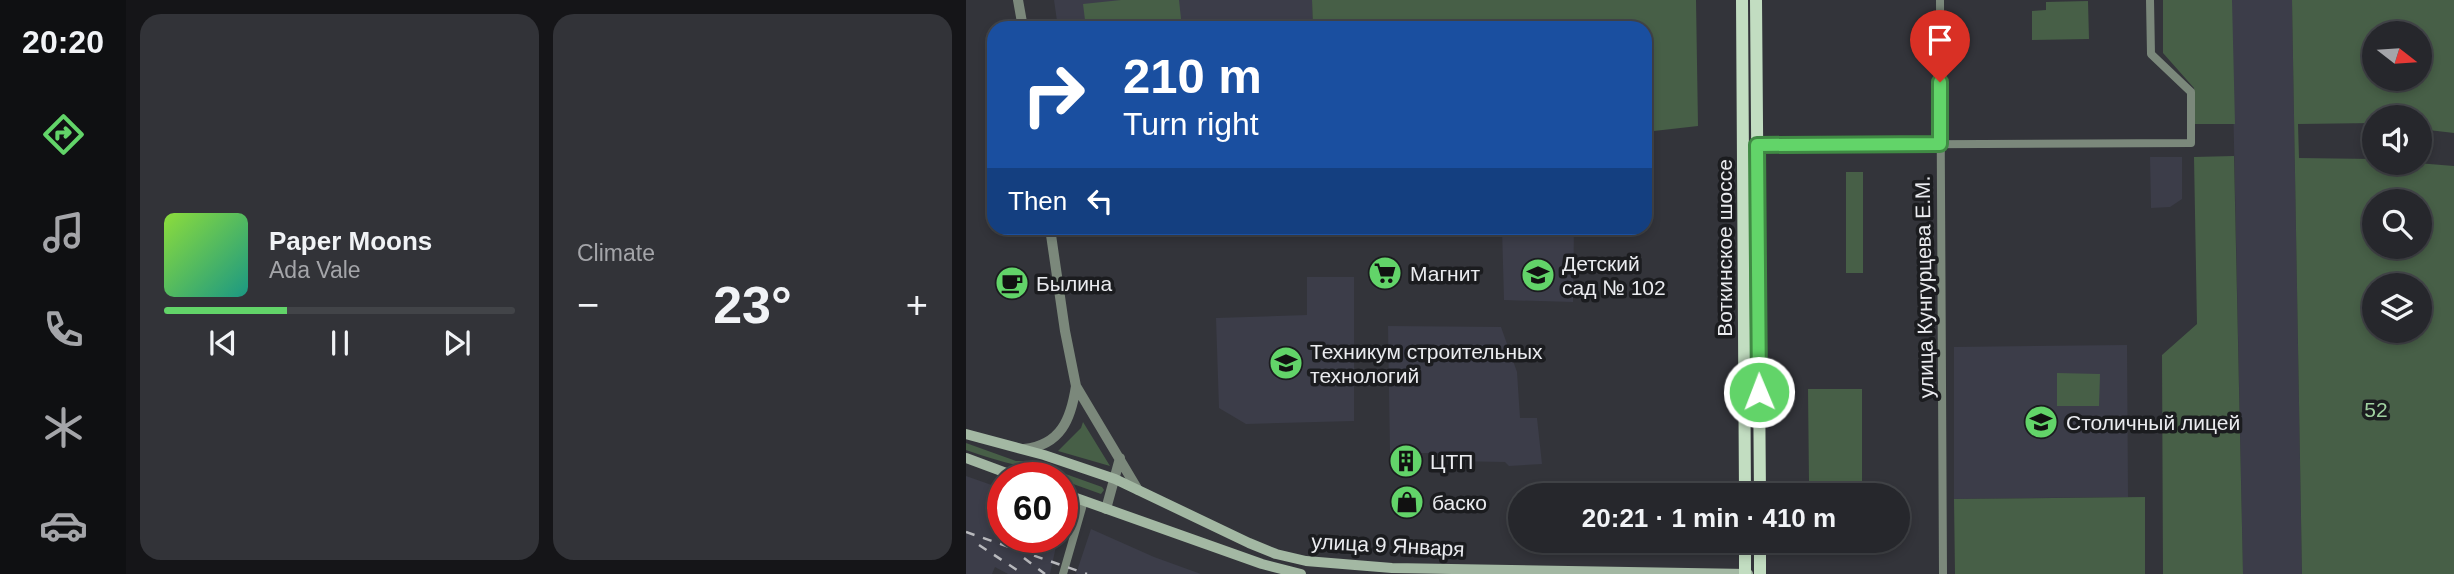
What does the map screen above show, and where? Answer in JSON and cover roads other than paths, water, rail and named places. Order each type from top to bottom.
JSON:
[{"type":"main road","name":"Воткинское шоссе","points":[[1742,0],[1745,483]]},
{"type":"main road","name":"Воткинское шоссе","points":[[1756,0],[1760,483]]},
{"type":"main road","name":"улица 9 Января","points":[[966,434],[1044,455],[1115,479],[1276,554],[1331,564],[1416,571],[1746,574]]},
{"type":"main road","points":[[966,458],[987,466]]},
{"type":"main road","name":"улица 9 Января","points":[[1078,499],[1262,564],[1301,574]]},
{"type":"main road","points":[[1745,553],[1746,574]]},
{"type":"main road","points":[[1760,553],[1760,574]]},
{"type":"street","points":[[1018,0],[1022,21]]},
{"type":"street","name":"улица Кунгурцева Е.М.","points":[[1940,0],[1943,574]]},
{"type":"street","points":[[1757,145],[2191,143],[2191,92],[2151,54],[2150,0]]},
{"type":"street","points":[[1051,235],[1076,386],[1138,491]]},
{"type":"street","points":[[1016,449],[1027,449],[1041,444],[1064,427],[1072,408],[1076,386]]},
{"type":"street","points":[[1106,509],[1120,458]]},
{"type":"street","points":[[1063,574],[1084,501]]},
{"type":"railway","points":[[966,532],[1087,574]]},
{"type":"railway","points":[[979,545],[1023,574]]},
{"type":"railway","points":[[1024,558],[1045,574]]},
{"type":"place","name":"Магнит","points":[[1385,273]]},
{"type":"place","name":"Детский сад № 102","points":[[1538,275]]},
{"type":"place","name":"Былина","points":[[1012,283]]},
{"type":"place","name":"Техникум строительных технологий","points":[[1286,363]]},
{"type":"place","name":"Столичный лицей","points":[[2041,422]]},
{"type":"place","name":"ЦТП","points":[[1406,461]]},
{"type":"place","name":"баско","points":[[1407,502]]},
{"type":"park label","name":"52","points":[[2376,409]]}]
